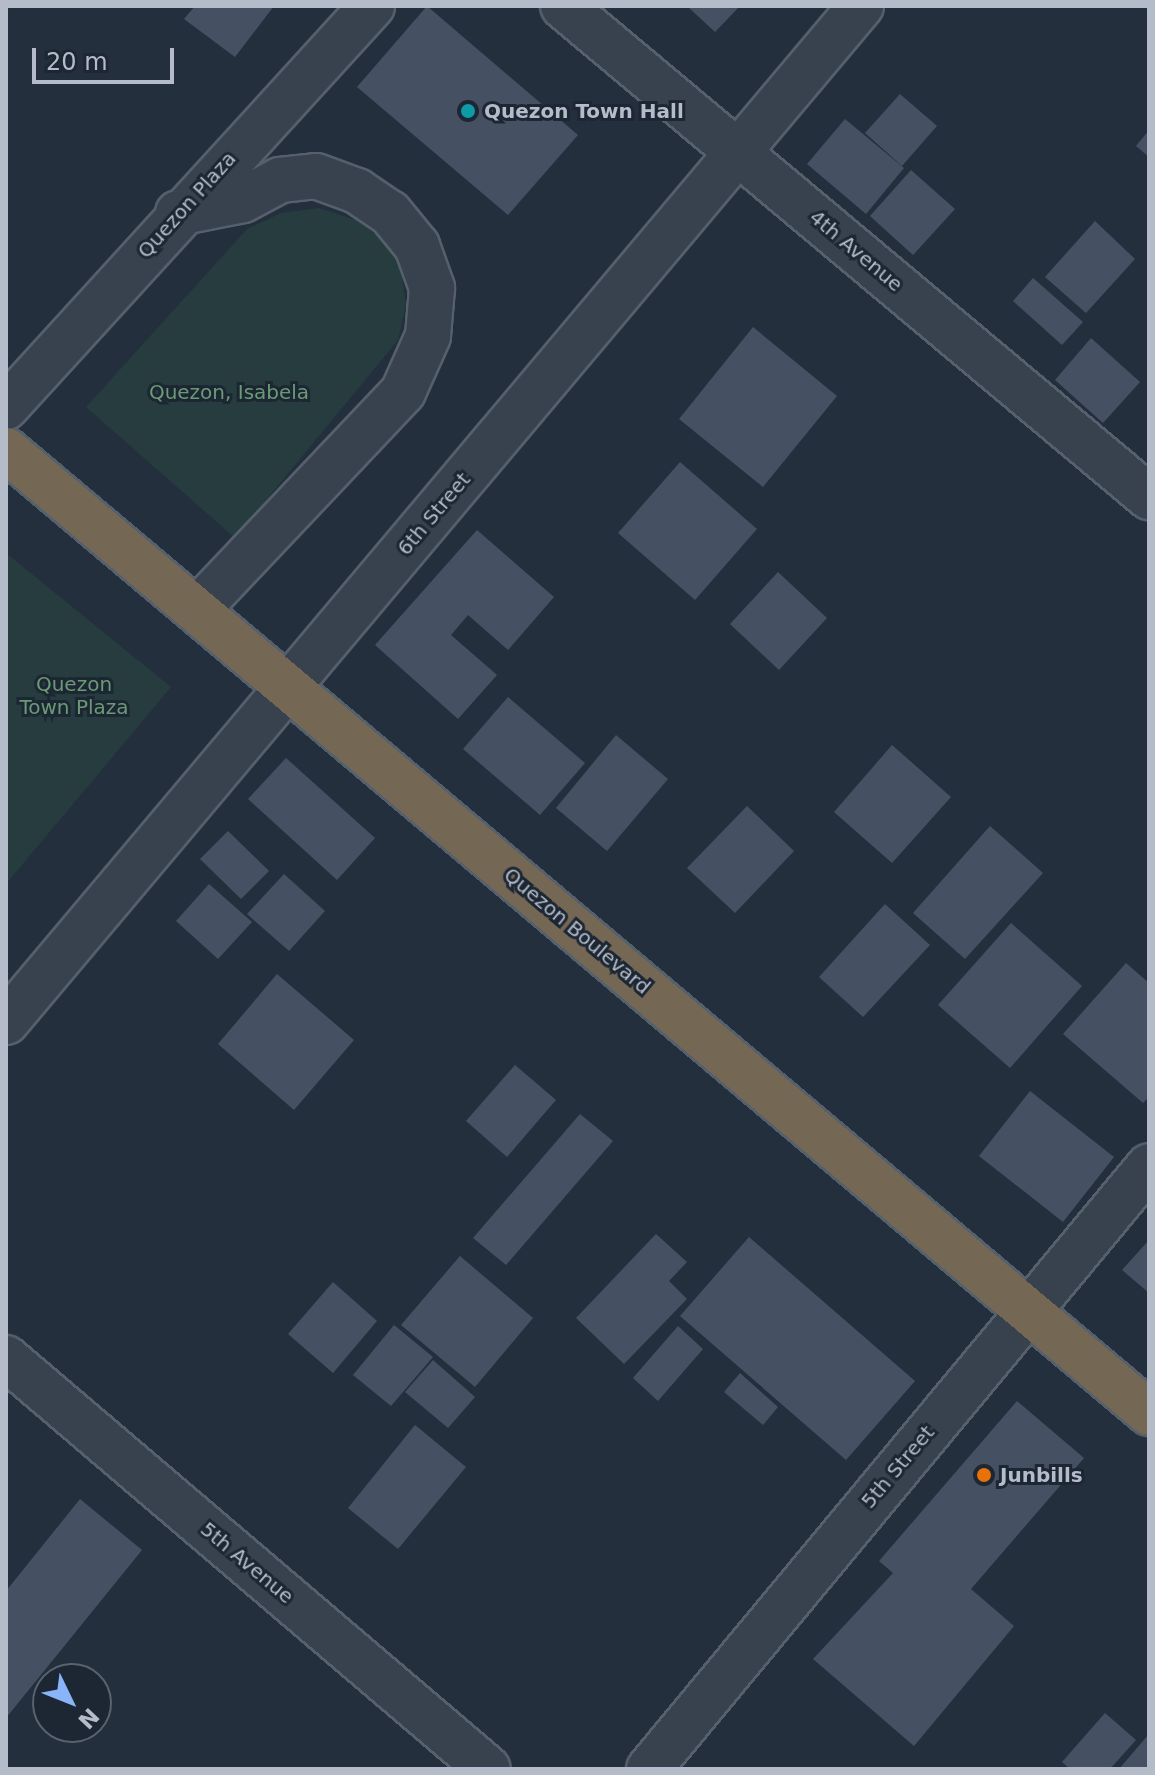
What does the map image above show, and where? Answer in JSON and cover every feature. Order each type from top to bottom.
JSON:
[{"type":"highway","name":"Quezon Boulevard","points":[[6,450],[1149,1413]]},
{"type":"street","name":"Quezon Plaza","points":[[6,407],[178,213],[372,6]]},
{"type":"street","name":"4th Avenue","points":[[563,6],[1149,497]]},
{"type":"street","name":"6th Street","points":[[6,1022],[861,6]]},
{"type":"street","points":[[178,213],[243,200],[280,180],[316,176],[357,191],[390,213],[417,246],[432,288],[428,336],[403,392],[197,610]]},
{"type":"street","name":"5th Street","points":[[649,1769],[1149,1166]]},
{"type":"street","name":"5th Avenue","points":[[6,1358],[488,1769]]},
{"type":"green space","name":"Quezon, Isabela","points":[[319,208],[356,220],[386,242],[400,263],[406,305],[398,340],[235,538],[86,407],[247,229],[281,213]]},
{"type":"green space","name":"Quezon Town Plaza","points":[[6,553],[171,687],[6,884]]},
{"type":"building","points":[[195,6],[274,6],[235,57],[184,19]]},
{"type":"building","name":"Quezon Town Hall","points":[[427,6],[578,135],[508,215],[357,87]]},
{"type":"building","points":[[687,6],[740,6],[715,32]]},
{"type":"building","points":[[900,94],[937,126],[902,166],[865,133]]},
{"type":"building","points":[[845,119],[904,168],[866,214],[807,164]]},
{"type":"building","points":[[1149,130],[1149,157],[1136,146]]},
{"type":"building","points":[[911,170],[955,209],[913,255],[870,216]]},
{"type":"building","points":[[1095,221],[1135,259],[1086,313],[1045,277]]},
{"type":"building","points":[[1033,278],[1083,322],[1062,345],[1013,301]]},
{"type":"building","points":[[753,327],[837,396],[763,487],[679,419]]},
{"type":"building","points":[[1091,338],[1140,382],[1103,423],[1055,380]]},
{"type":"building","points":[[680,462],[757,529],[695,600],[618,533]]},
{"type":"building","points":[[477,530],[554,597],[508,650],[468,615],[451,635],[497,675],[458,719],[375,645]]},
{"type":"building","points":[[778,572],[827,618],[779,670],[730,624]]},
{"type":"building","points":[[508,697],[585,763],[540,815],[463,749]]},
{"type":"building","points":[[616,735],[668,779],[607,851],[556,808]]},
{"type":"building","points":[[892,745],[951,797],[892,863],[834,812]]},
{"type":"building","points":[[286,758],[375,838],[337,880],[248,799]]},
{"type":"building","points":[[747,806],[794,851],[735,913],[687,868]]},
{"type":"building","points":[[990,826],[1043,873],[965,959],[913,913]]},
{"type":"building","points":[[228,831],[269,871],[241,899],[200,859]]},
{"type":"building","points":[[284,874],[325,911],[289,951],[247,914]]},
{"type":"building","points":[[209,884],[252,922],[218,959],[176,921]]},
{"type":"building","points":[[885,904],[930,945],[863,1017],[819,977]]},
{"type":"building","points":[[1011,923],[1082,986],[1010,1068],[938,1005]]},
{"type":"building","points":[[1126,963],[1149,983],[1149,1097],[1143,1103],[1063,1034]]},
{"type":"building","points":[[277,974],[354,1040],[294,1110],[218,1044]]},
{"type":"building","points":[[515,1065],[556,1100],[507,1157],[466,1121]]},
{"type":"building","points":[[1030,1091],[1114,1157],[1063,1222],[979,1156]]},
{"type":"building","points":[[580,1114],[613,1141],[506,1265],[473,1238]]},
{"type":"building","points":[[656,1234],[687,1262],[669,1281],[687,1299],[624,1364],[576,1318]]},
{"type":"building","points":[[749,1237],[915,1381],[846,1460],[680,1316]]},
{"type":"building","points":[[1149,1240],[1149,1293],[1122,1270]]},
{"type":"building","points":[[460,1256],[533,1318],[475,1387],[401,1325]]},
{"type":"building","points":[[333,1282],[377,1321],[333,1373],[288,1334]]},
{"type":"building","points":[[394,1325],[433,1357],[391,1406],[353,1375]]},
{"type":"building","points":[[678,1326],[703,1349],[658,1401],[633,1378]]},
{"type":"building","points":[[433,1360],[475,1397],[448,1428],[405,1392]]},
{"type":"building","points":[[740,1373],[778,1407],[763,1425],[724,1392]]},
{"type":"building","points":[[1017,1401],[1084,1458],[971,1589],[1014,1626],[914,1746],[813,1659],[893,1573],[879,1561]]},
{"type":"building","points":[[415,1425],[466,1467],[398,1549],[348,1508]]},
{"type":"building","points":[[80,1499],[142,1550],[51,1663],[32,1663],[32,1686],[6,1718],[6,1591]]},
{"type":"building","points":[[1105,1713],[1136,1740],[1110,1769],[1070,1769],[1062,1762]]},
{"type":"building","points":[[1149,1734],[1149,1769],[1119,1769]]},
{"type":"place","name":"Quezon Town Hall","points":[[468,111]]},
{"type":"place","name":"Junbills","points":[[984,1475]]}]
